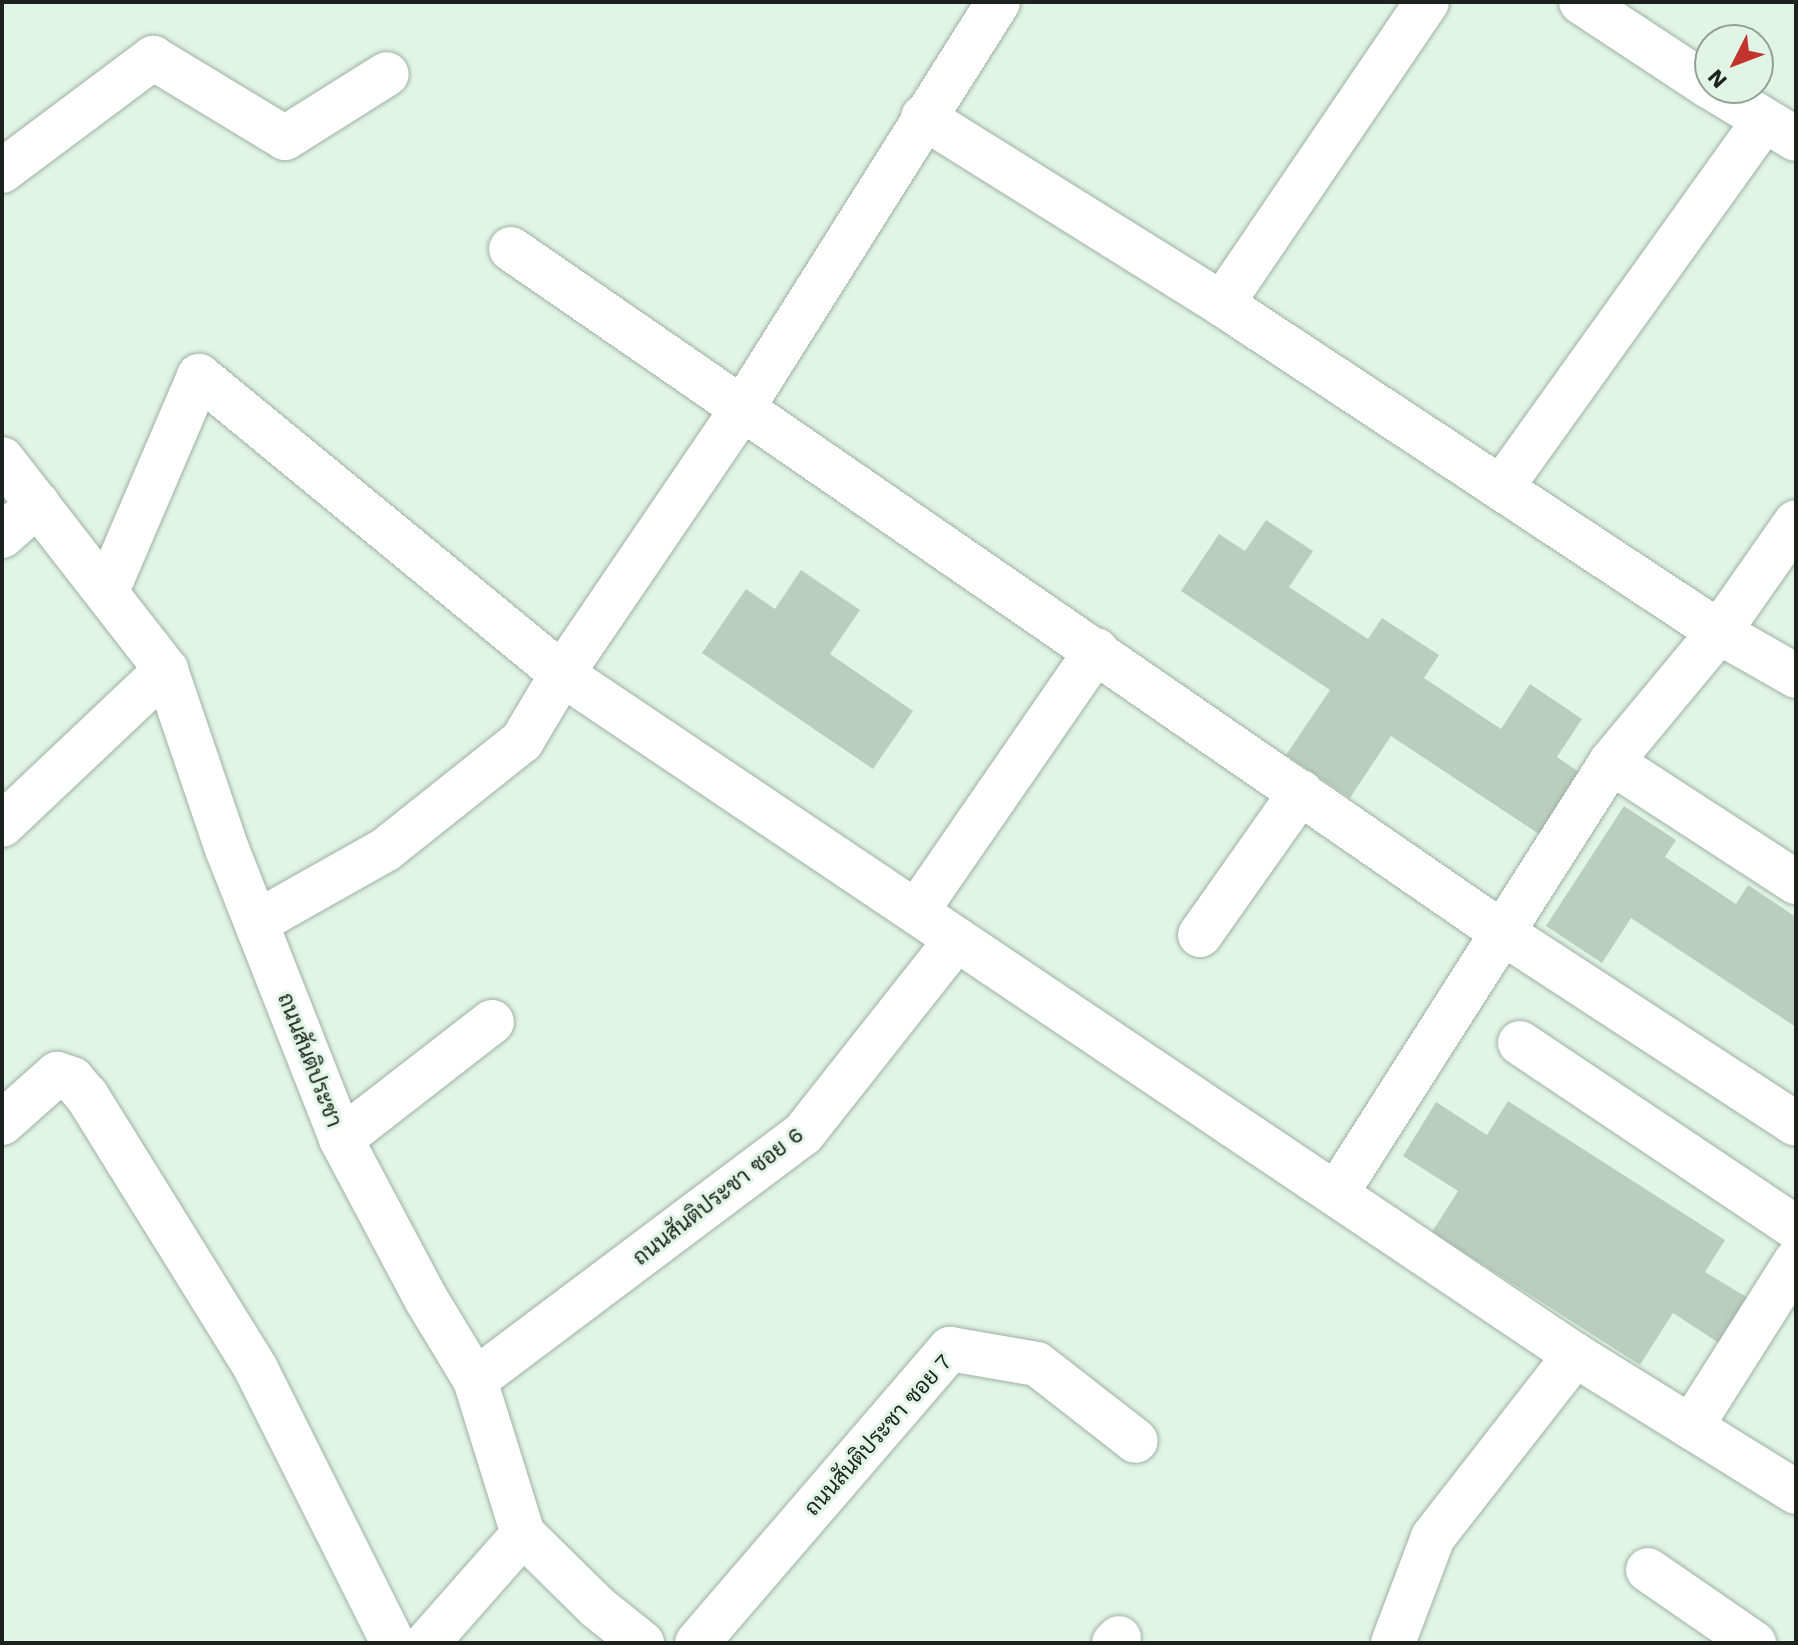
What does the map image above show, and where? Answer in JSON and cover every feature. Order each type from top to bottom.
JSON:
[{"type":"street","points":[[257,922],[385,850],[522,741],[562,674],[740,412],[998,2]]},
{"type":"street","points":[[1222,304],[1427,2]]},
{"type":"street","points":[[1581,2],[1694,76]]},
{"type":"street","points":[[2,171],[153,58],[285,138],[387,74]]},
{"type":"street","points":[[1501,488],[1780,130],[1738,104]]},
{"type":"street","points":[[923,117],[1222,304],[1719,632],[1796,676]]},
{"type":"street","points":[[511,249],[740,412],[1097,650],[1500,931],[1796,1124]]},
{"type":"street","points":[[107,591],[199,376],[562,674],[1575,1355],[1796,1492]]},
{"type":"street","name":"ถนนสันติประชา","points":[[2,459],[166,670],[227,849],[341,1139],[475,1380],[523,1534],[597,1607],[642,1643]]},
{"type":"street","points":[[2,536],[38,504]]},
{"type":"street","points":[[1336,1194],[1500,931],[1611,762],[1719,632],[1796,522]]},
{"type":"street","points":[[916,912],[1097,650]]},
{"type":"street","points":[[2,825],[166,670]]},
{"type":"street","points":[[1611,762],[1796,882]]},
{"type":"street","points":[[1200,935],[1301,792]]},
{"type":"street","name":"ถนนสันติประชา ซอย 6","points":[[475,1380],[803,1134],[957,939]]},
{"type":"street","points":[[341,1139],[492,1022]]},
{"type":"street","points":[[1520,1043],[1796,1228]]},
{"type":"street","points":[[2,1123],[57,1074],[72,1079],[87,1096],[256,1369],[393,1643]]},
{"type":"street","points":[[1691,1427],[1796,1261]]},
{"type":"street","name":"ถนนสันติประชา ซอย 7","points":[[697,1643],[950,1349],[1037,1364],[1136,1441]]},
{"type":"street","points":[[1393,1643],[1433,1537],[1575,1355]]},
{"type":"street","points":[[427,1643],[523,1534]]},
{"type":"street","points":[[1648,1570],[1754,1643]]},
{"type":"building","points":[[1266,520],[1313,551],[1289,587],[1368,639],[1382,618],[1439,655],[1424,678],[1501,729],[1530,684],[1582,719],[1557,757],[1582,774],[1542,836],[1391,736],[1350,798],[1286,755],[1330,690],[1181,591],[1219,534],[1245,551]]},
{"type":"building","points":[[801,570],[860,610],[830,654],[913,711],[873,769],[702,653],[746,589],[775,609]]},
{"type":"building","points":[[1624,806],[1676,840],[1665,857],[1736,904],[1748,885],[1796,917],[1796,1027],[1631,918],[1602,963],[1546,926]]},
{"type":"building","points":[[1508,1101],[1725,1240],[1705,1272],[1748,1298],[1719,1343],[1673,1313],[1640,1365],[1432,1232],[1458,1191],[1403,1156],[1436,1102],[1487,1135]]}]
